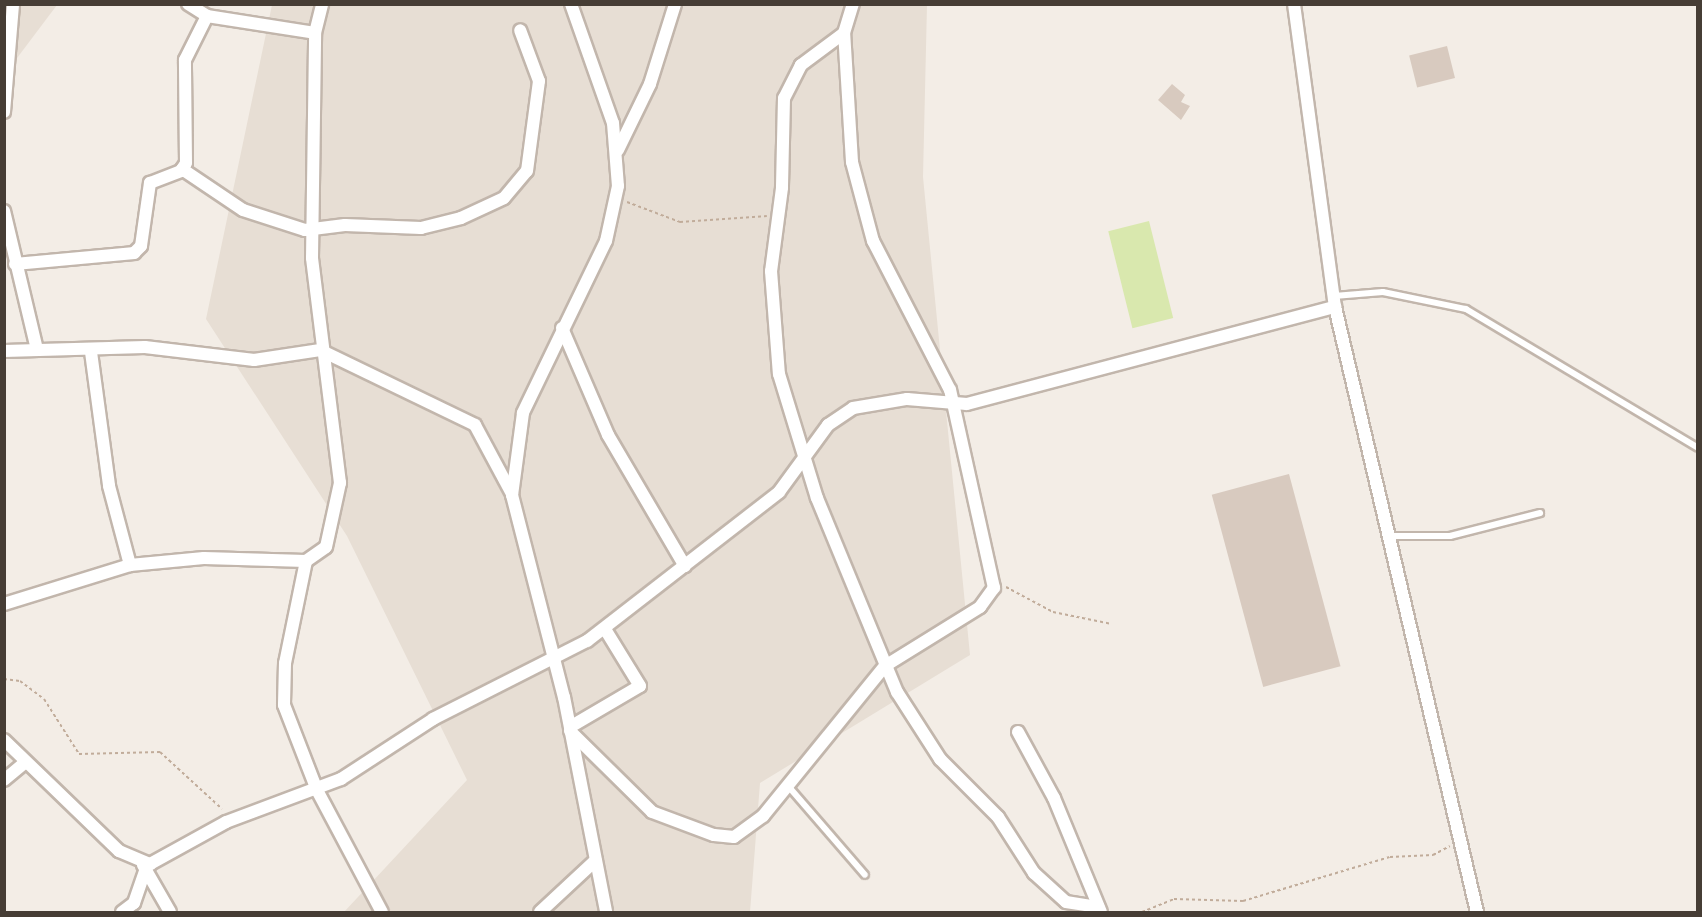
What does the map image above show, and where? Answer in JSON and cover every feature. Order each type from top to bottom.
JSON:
[{"type":"street","points":[[4,112],[6,37],[13,4]]},
{"type":"street","points":[[188,4],[207,16],[315,33]]},
{"type":"street","points":[[321,4],[315,33],[312,231],[320,350],[340,483],[328,541],[306,561],[282,689],[317,790],[382,912]]},
{"type":"street","points":[[512,495],[523,413],[562,328],[606,241],[615,200],[618,150],[606,98],[571,4]]},
{"type":"street","points":[[618,150],[650,84],[675,4]]},
{"type":"street","points":[[570,729],[652,812],[714,836],[745,832],[789,787],[885,666],[980,607],[995,578],[954,405],[871,235],[849,147],[844,33],[853,4]]},
{"type":"street","points":[[1294,4],[1334,302],[1386,536],[1477,912]]},
{"type":"street","points":[[183,169],[185,60],[207,16]]},
{"type":"street","points":[[183,169],[248,213],[312,231],[345,225],[437,225],[504,198],[520,184],[534,146],[540,97],[535,64],[520,30]]},
{"type":"street","points":[[844,33],[791,78],[784,98],[778,219],[771,271],[776,356],[805,457],[885,666],[937,754],[998,817],[1029,866],[1066,902],[1100,910]]},
{"type":"street","points":[[15,264],[134,253],[144,242],[150,183],[183,169]]},
{"type":"street","points":[[4,211],[37,350]]},
{"type":"street","points":[[122,912],[134,903],[144,868],[233,819],[317,790],[433,719],[554,660],[605,629],[779,492],[828,425],[853,408],[907,399],[954,405],[1334,302]]},
{"type":"street","points":[[562,328],[608,435],[685,566]]},
{"type":"street","points":[[4,351],[92,352],[145,347],[254,360],[320,350],[475,425],[512,495],[570,729],[606,912]]},
{"type":"street","points":[[92,352],[109,486],[125,529],[130,565]]},
{"type":"street","points":[[4,604],[130,565],[204,558],[306,561]]},
{"type":"street","points":[[570,729],[640,686],[605,629]]},
{"type":"street","points":[[1018,732],[1054,798],[1100,910]]},
{"type":"street","points":[[4,740],[24,763],[119,851],[144,868],[170,912]]},
{"type":"street","points":[[4,780],[24,763]]},
{"type":"street","points":[[540,912],[596,860]]},
{"type":"lane","points":[[1334,302],[1383,292],[1466,309],[1698,448]]},
{"type":"lane","points":[[1386,536],[1450,536],[1540,513]]},
{"type":"lane","points":[[789,787],[865,875]]},
{"type":"path","points":[[615,200],[680,222],[738,216],[778,219]]},
{"type":"path","points":[[995,578],[1040,607],[1112,624]]},
{"type":"path","points":[[4,679],[20,681],[44,699],[79,754],[160,752],[233,819]]},
{"type":"path","points":[[1142,912],[1174,899],[1243,901],[1390,857],[1433,855],[1457,837]]},
{"type":"shaded area","points":[[5,5],[57,5],[5,74]]},
{"type":"shaded area","points":[[272,5],[927,5],[923,177],[970,655],[760,783],[750,912],[344,912],[467,780],[347,536],[206,319]]},
{"type":"green space","points":[[1149,221],[1173,318],[1132,328],[1108,231]]},
{"type":"building","points":[[1447,46],[1455,78],[1417,87],[1409,55]]},
{"type":"building","points":[[1172,84],[1185,95],[1181,102],[1190,106],[1181,120],[1158,100]]},
{"type":"building","points":[[1289,474],[1341,666],[1263,687],[1212,495]]}]
